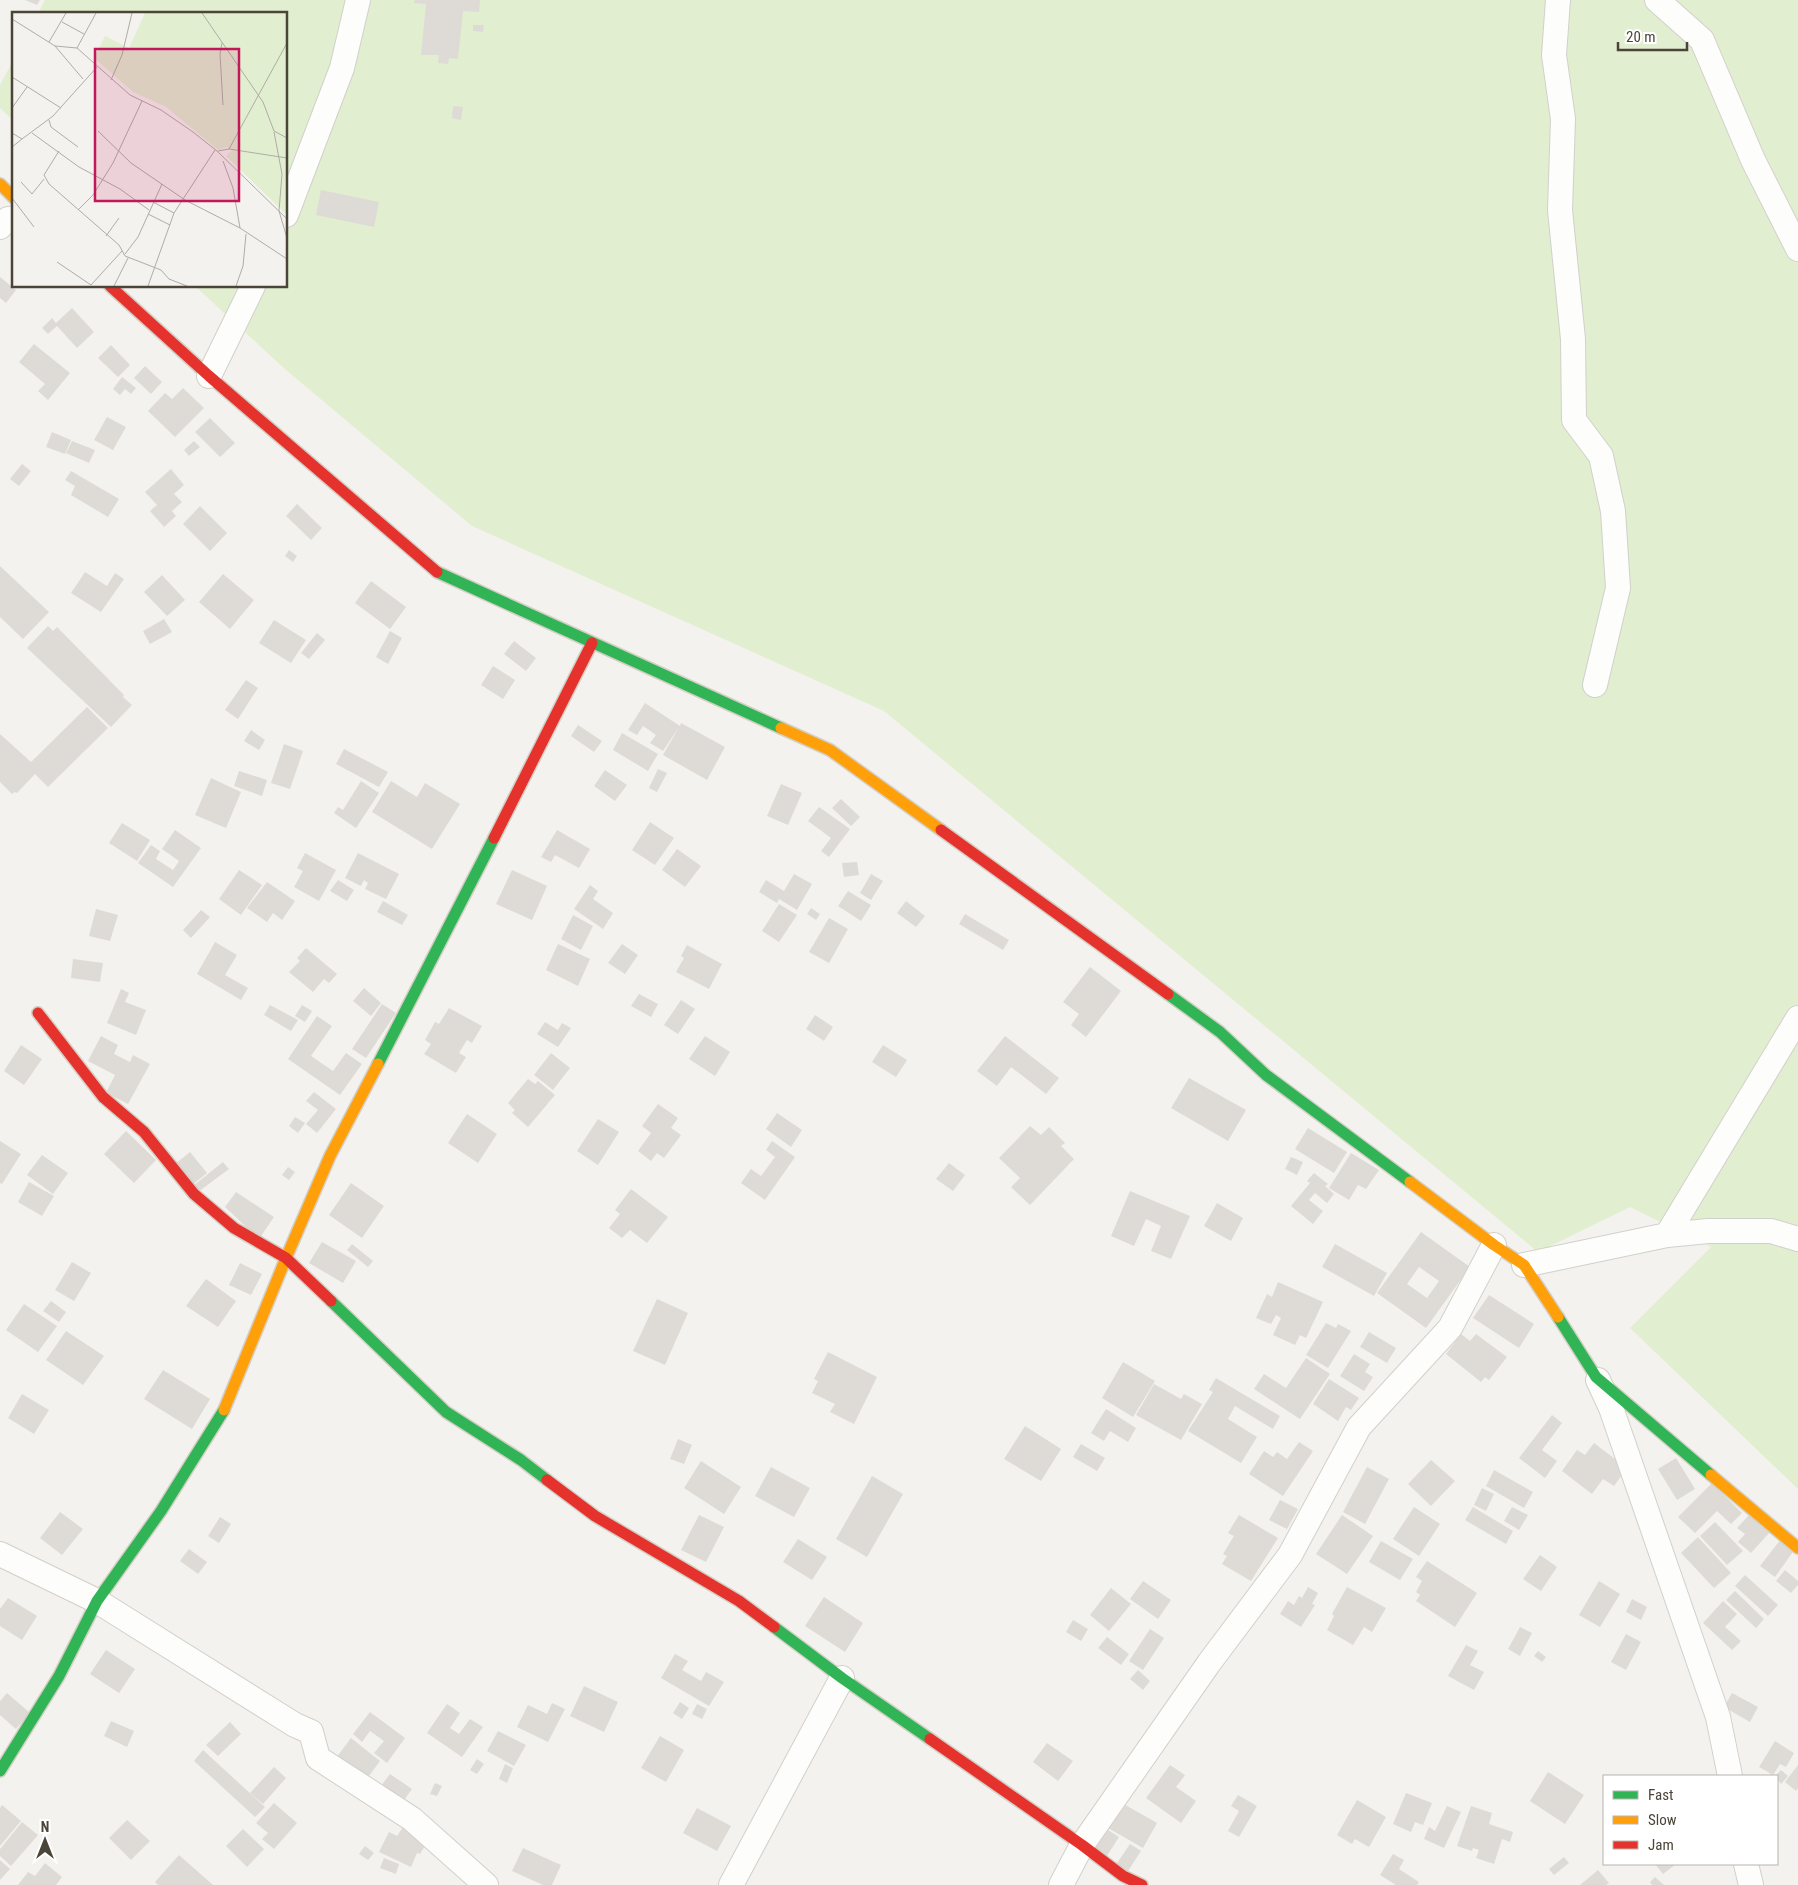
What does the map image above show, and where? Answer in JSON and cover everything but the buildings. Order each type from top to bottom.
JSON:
[{"type":"street","points":[[288,210],[342,68],[358,0]]},
{"type":"street","points":[[1558,0],[1554,55],[1563,119],[1560,210],[1572,338],[1574,420],[1601,456],[1613,511],[1618,588],[1596,685]]},
{"type":"street","points":[[1656,0],[1702,40],[1753,160],[1798,249]]},
{"type":"street","points":[[0,184],[12,196]]},
{"type":"street","points":[[0,228],[8,219],[12,218]]},
{"type":"street","points":[[112,288],[209,376],[434,571],[830,750],[1220,1032],[1266,1075],[1494,1246],[1524,1265],[1596,1377],[1611,1408],[1718,1717],[1730,1775]]},
{"type":"street","points":[[209,376],[252,288]]},
{"type":"street","points":[[0,1770],[59,1676],[97,1601],[161,1510],[224,1411],[330,1156],[448,929],[592,643]]},
{"type":"street","points":[[38,1013],[102,1097],[144,1132],[194,1194],[234,1228],[286,1258],[446,1412],[521,1460],[595,1516],[739,1601],[842,1678],[1082,1845],[1123,1876],[1142,1885]]},
{"type":"street","points":[[1667,1235],[1798,1018]]},
{"type":"street","points":[[1524,1265],[1667,1235],[1708,1231],[1771,1231],[1798,1239]]},
{"type":"street","points":[[1061,1885],[1082,1845],[1209,1663],[1290,1555],[1359,1427],[1450,1328],[1494,1246]]},
{"type":"street","points":[[1596,1377],[1798,1548]]},
{"type":"street","points":[[0,1554],[97,1601],[295,1725],[310,1732],[318,1758],[412,1819],[486,1885]]},
{"type":"street","points":[[731,1885],[842,1678]]},
{"type":"street","points":[[1746,1865],[1751,1885]]},
{"type":"green space","points":[[45,0],[1798,0],[1798,1489],[1630,1328],[1711,1247],[1630,1207],[1538,1252],[884,711],[472,526],[286,370],[197,288],[288,288],[288,12],[39,12]]},
{"type":"green space","points":[[12,63],[12,119],[0,108],[0,85]]},
{"type":"traffic: fast","points":[[437,572],[781,728]]},
{"type":"traffic: fast","points":[[378,1064],[494,838]]},
{"type":"traffic: fast","points":[[1168,994],[1220,1032],[1266,1075],[1410,1182]]},
{"type":"traffic: fast","points":[[331,1301],[446,1412],[521,1460],[547,1480]]},
{"type":"traffic: fast","points":[[1558,1317],[1596,1377],[1711,1475]]},
{"type":"traffic: fast","points":[[0,1771],[59,1676],[97,1601],[161,1511],[224,1410]]},
{"type":"traffic: fast","points":[[774,1627],[842,1678],[930,1739]]},
{"type":"traffic: slow","points":[[0,184],[12,196]]},
{"type":"traffic: slow","points":[[781,728],[830,750],[941,830]]},
{"type":"traffic: slow","points":[[224,1410],[330,1156],[378,1064]]},
{"type":"traffic: slow","points":[[1410,1182],[1524,1265],[1558,1317]]},
{"type":"traffic: slow","points":[[1711,1475],[1798,1548]]},
{"type":"traffic: jam","points":[[112,288],[209,376],[437,572]]},
{"type":"traffic: jam","points":[[494,838],[592,643]]},
{"type":"traffic: jam","points":[[941,830],[1168,994]]},
{"type":"traffic: jam","points":[[38,1013],[103,1097],[144,1132],[194,1194],[234,1228],[286,1258],[331,1301]]},
{"type":"traffic: jam","points":[[547,1480],[595,1516],[739,1601],[774,1627]]},
{"type":"traffic: jam","points":[[930,1739],[1082,1845],[1123,1876],[1142,1885]]}]
